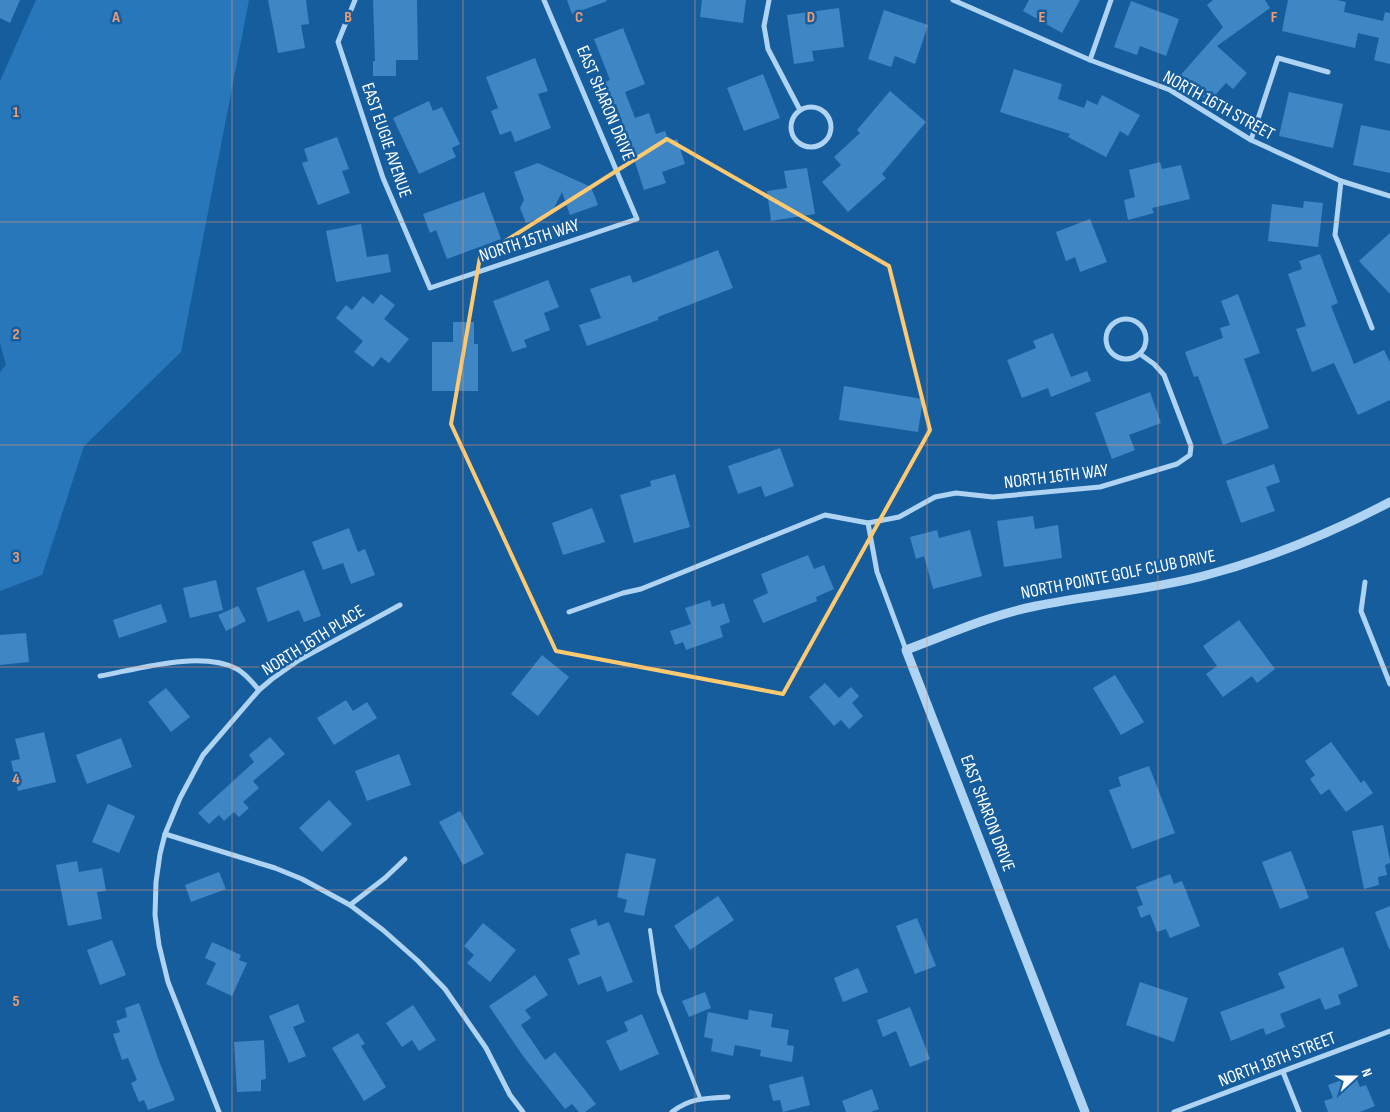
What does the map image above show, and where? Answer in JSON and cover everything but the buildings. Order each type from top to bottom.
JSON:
[{"type":"street","name":"EAST EUGIE AVENUE","points":[[355,0],[338,42],[383,178],[430,288]]},
{"type":"street","name":"EAST SHARON DRIVE","points":[[544,0],[637,219]]},
{"type":"street","points":[[769,0],[764,26],[768,49],[800,110]]},
{"type":"street","name":"NORTH 16TH STREET","points":[[953,0],[1090,60],[1170,90],[1251,140],[1341,181],[1390,196]]},
{"type":"street","points":[[1090,60],[1112,0]]},
{"type":"street","points":[[1251,140],[1278,58],[1328,72]]},
{"type":"street","points":[[813,107],[822,110],[826,114],[831,124],[827,139],[823,143],[809,147],[802,145],[793,136],[791,125],[795,114],[800,110],[813,107]]},
{"type":"street","points":[[1341,181],[1335,235],[1372,328]]},
{"type":"street","name":"NORTH 15TH WAY","points":[[430,288],[637,219]]},
{"type":"street","points":[[1131,320],[1139,324],[1146,340],[1145,347],[1140,354],[1129,359],[1120,359],[1109,351],[1106,334],[1112,324],[1131,320]]},
{"type":"street","name":"NORTH 16TH WAY","points":[[868,523],[899,517],[935,497],[956,493],[994,497],[1064,492],[1100,487],[1177,464],[1190,455],[1191,446],[1164,375],[1154,364],[1140,354]]},
{"type":"street","name":"NORTH POINTE GOLF CLUB DRIVE","points":[[906,650],[993,617],[1035,606],[1205,576],[1344,526],[1390,502]]},
{"type":"street","points":[[569,612],[640,589],[825,515],[868,523]]},
{"type":"street","name":"EAST SHARON DRIVE","points":[[868,523],[877,572],[1084,1112]]},
{"type":"street","points":[[1365,582],[1361,611],[1390,684]]},
{"type":"street","name":"NORTH 16TH PLACE","points":[[100,676],[178,660],[201,662],[221,664],[237,669],[252,681],[259,690],[298,660],[400,605]]},
{"type":"street","points":[[219,1112],[168,982],[159,945],[155,915],[156,882],[165,834],[180,798],[203,755],[259,690]]},
{"type":"street","points":[[165,834],[275,868],[302,879],[350,905],[383,930],[418,961],[445,989],[486,1048],[510,1095],[524,1112]]},
{"type":"street","points":[[350,905],[385,878],[405,859]]},
{"type":"street","name":"NORTH 18TH STREET","points":[[1174,1112],[1390,1031]]},
{"type":"street","points":[[1283,1072],[1299,1112]]},
{"type":"street","points":[[672,1112],[700,1098],[728,1097]]},
{"type":"lane","points":[[650,930],[659,992],[700,1098]]},
{"type":"highlighted area","points":[[667,139],[889,266],[930,430],[783,694],[556,651],[451,424],[480,257]]},
{"type":"shaded area","points":[[36,0],[249,0],[181,352],[84,446],[42,575],[0,591],[0,372],[6,365],[0,343],[0,81]]}]
